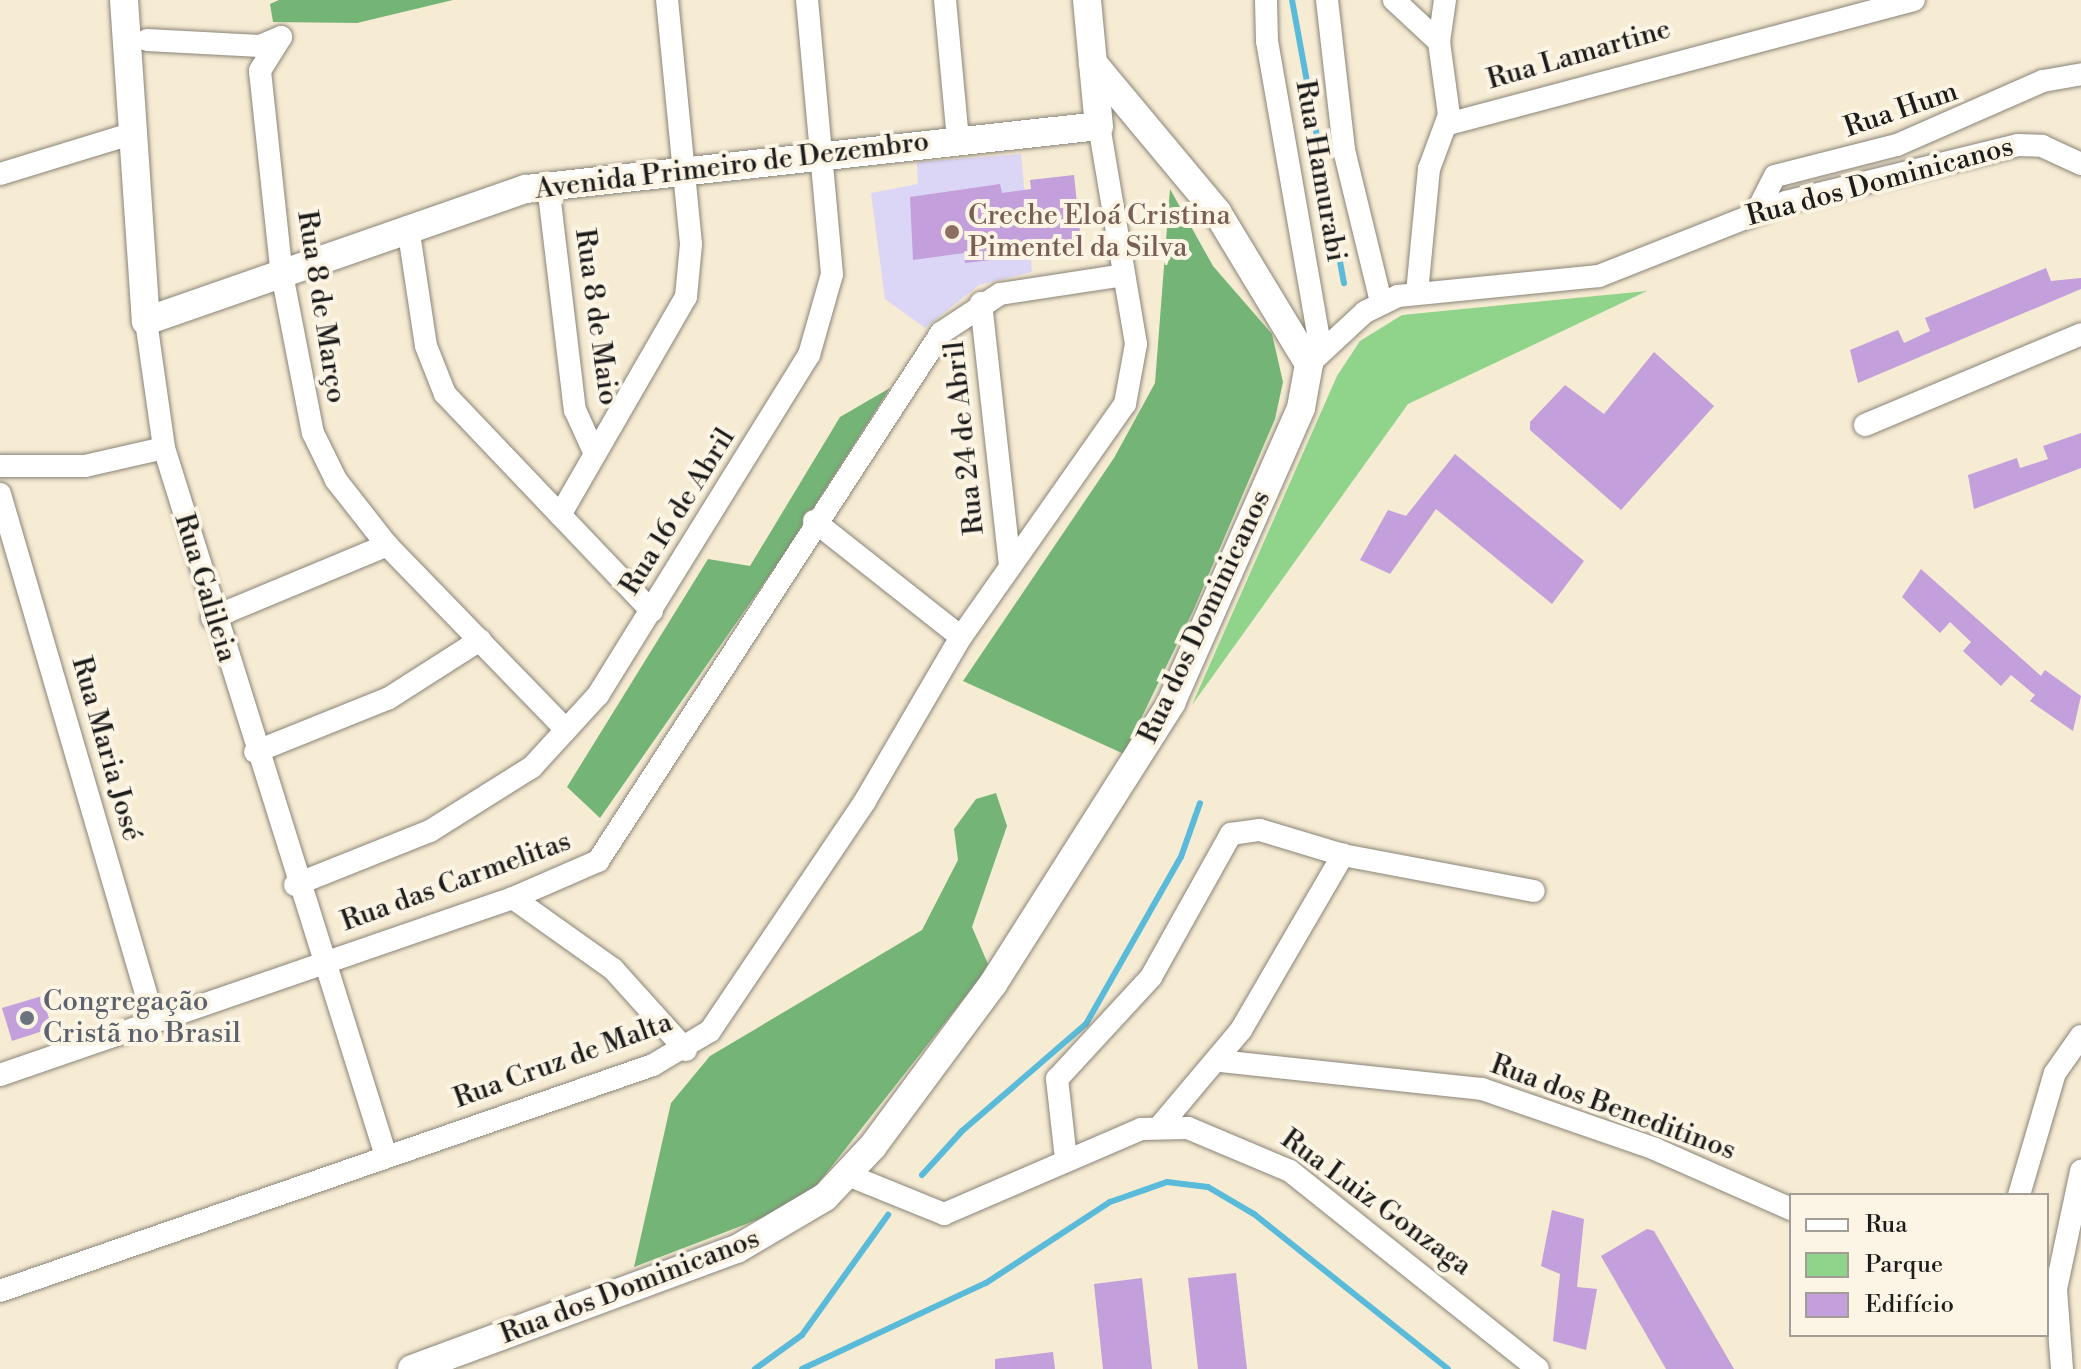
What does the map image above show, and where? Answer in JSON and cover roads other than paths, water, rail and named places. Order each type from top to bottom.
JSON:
[{"type":"street","name":"Rua Galileia","points":[[124,0],[146,321],[164,448],[212,618],[295,885],[386,1156]]},
{"type":"street","points":[[560,515],[686,297],[691,244],[667,0]]},
{"type":"street","name":"Rua 16 de Abril","points":[[295,885],[478,806],[532,767],[598,695],[652,611],[820,328],[832,274],[807,0]]},
{"type":"street","points":[[945,0],[958,140]]},
{"type":"street","points":[[1087,0],[1099,126]]},
{"type":"street","name":"Rua Hamurabi","points":[[1266,0],[1267,41],[1315,358]]},
{"type":"street","name":"Rua Hamurabi","points":[[1327,0],[1344,150],[1381,302]]},
{"type":"street","points":[[1394,0],[1439,42]]},
{"type":"street","points":[[1417,293],[1429,169],[1448,120],[1439,42],[1445,0]]},
{"type":"street","name":"Rua Lamartine","points":[[1448,120],[1914,0]]},
{"type":"street","name":"Rua 8 de Março","points":[[147,40],[260,46],[281,37],[260,71],[281,269],[313,433],[336,480],[387,545],[566,730]]},
{"type":"street","points":[[1093,63],[1217,212],[1315,358]]},
{"type":"street","name":"Rua Hum","points":[[1757,211],[1775,176],[1897,145],[2043,81],[2081,74]]},
{"type":"street","name":"Avenida Primeiro de Dezembro","points":[[146,321],[281,269],[548,185],[1099,126],[1116,114],[1139,115]]},
{"type":"street","name":"Rua Cruz de Malta","points":[[0,1291],[686,1050],[749,981],[961,637],[1129,394],[1136,344],[1099,126]]},
{"type":"street","points":[[0,174],[134,133]]},
{"type":"street","name":"Rua dos Dominicanos","points":[[412,1369],[737,1249],[848,1175],[993,984],[1155,731],[1297,417],[1315,358],[1381,302],[1417,293],[1599,276],[1757,211],[2018,145],[2042,146],[2081,164]]},
{"type":"street","name":"Rua 8 de Maio","points":[[548,185],[573,397],[595,454]]},
{"type":"street","points":[[408,227],[432,370],[469,425],[652,611]]},
{"type":"street","points":[[981,303],[1022,289],[1124,275]]},
{"type":"street","name":"Rua das Carmelitas","points":[[0,1075],[513,898],[598,861],[814,521],[930,347],[981,303]]},
{"type":"street","name":"Rua 24 de Abril","points":[[981,303],[1010,566]]},
{"type":"street","points":[[1865,425],[2081,334]]},
{"type":"street","points":[[0,466],[85,466],[164,448]]},
{"type":"street","name":"Rua Maria José","points":[[0,494],[154,1021]]},
{"type":"street","points":[[814,521],[961,637]]},
{"type":"street","points":[[212,618],[387,545]]},
{"type":"street","points":[[255,752],[389,698],[480,640]]},
{"type":"street","points":[[1066,1159],[1054,1103],[1057,1079],[1151,977],[1225,840],[1238,830],[1260,830],[1343,855],[1534,891]]},
{"type":"street","points":[[848,1175],[944,1214],[1066,1159],[1161,1125],[1220,1061],[1343,855]]},
{"type":"street","points":[[513,898],[613,969],[686,1050]]},
{"type":"street","points":[[2020,1193],[2055,1073],[2081,1036]]},
{"type":"street","name":"Rua dos Beneditinos","points":[[1220,1061],[1482,1089],[1655,1149],[1789,1208]]},
{"type":"street","name":"Rua Luiz Gonzaga","points":[[1161,1125],[1239,1144],[1290,1171],[1538,1369]]},
{"type":"street","points":[[2062,1369],[2056,1289],[2081,1171]]},
{"type":"waterway","points":[[1292,0],[1344,283]]},
{"type":"waterway","points":[[922,1175],[962,1131],[1086,1024],[1181,857],[1200,803]]},
{"type":"waterway","points":[[802,1369],[986,1283],[1110,1202],[1167,1182],[1208,1187],[1254,1214],[1448,1369]]},
{"type":"waterway","points":[[755,1369],[802,1335],[888,1215]]},
{"type":"place","name":"Creche Eloá Cristina Pimentel da Silva","points":[[952,232]]},
{"type":"place","name":"Congregação Cristã no Brasil","points":[[27,1018]]}]
